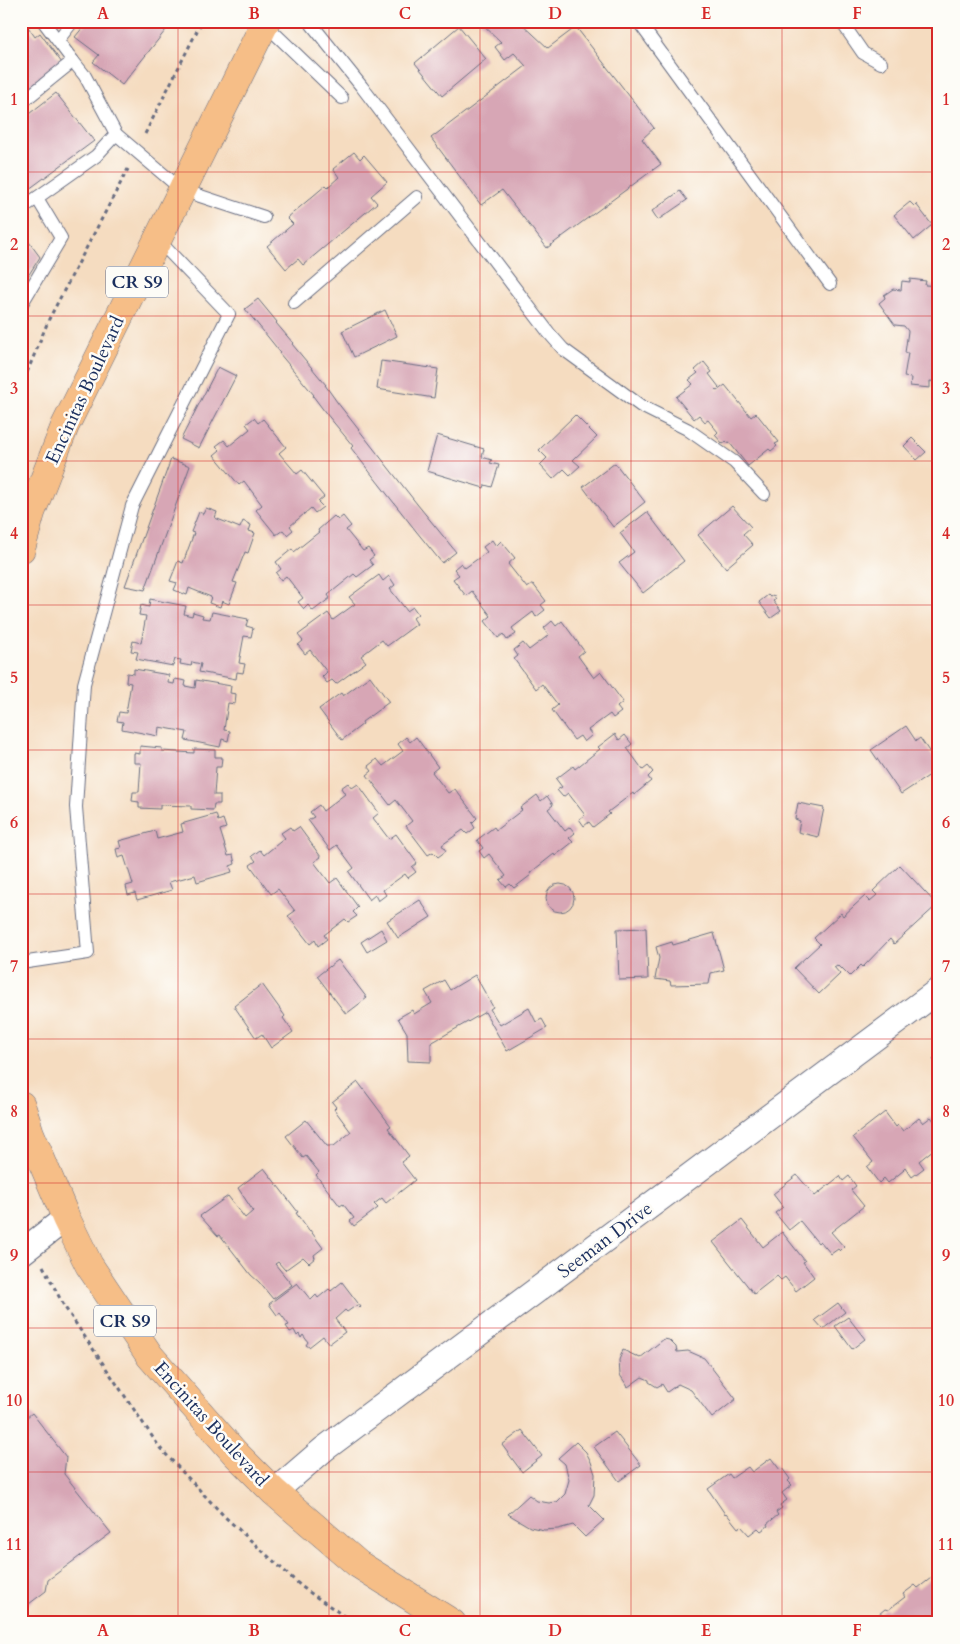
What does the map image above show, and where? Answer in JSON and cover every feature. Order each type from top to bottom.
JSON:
[{"type":"main road","name":"Encinitas Boulevard","points":[[21,549],[30,513],[65,426],[265,22]]},
{"type":"main road","name":"Encinitas Boulevard","points":[[21,1105],[30,1133],[66,1218],[89,1265],[150,1356],[235,1453],[274,1492],[358,1564],[452,1623]]},
{"type":"street","name":"Seeman Drive","points":[[274,1492],[324,1449],[939,990]]},
{"type":"street","points":[[27,1248],[66,1218]]},
{"type":"lane","points":[[43,21],[85,76],[116,134],[136,152],[182,190],[264,216]]},
{"type":"lane","points":[[58,40],[73,21]]},
{"type":"lane","points":[[309,21],[563,349],[640,406],[687,429],[734,462],[764,494]]},
{"type":"lane","points":[[638,21],[830,284]]},
{"type":"lane","points":[[841,21],[863,53],[881,63]]},
{"type":"lane","points":[[265,22],[342,98]]},
{"type":"lane","points":[[21,103],[73,61]]},
{"type":"lane","points":[[21,209],[96,156],[116,134]]},
{"type":"lane","points":[[294,303],[417,197]]},
{"type":"lane","points":[[21,305],[61,238],[37,198]]},
{"type":"lane","points":[[21,963],[88,953],[76,807],[84,684],[132,506],[229,314],[158,240]]},
{"type":"path","points":[[21,387],[49,319],[202,21]]},
{"type":"path","points":[[27,1248],[160,1448],[225,1517],[302,1587],[354,1623]]},
{"type":"building","points":[[21,21],[24,21],[35,37],[40,33],[62,63],[21,94]]},
{"type":"building","points":[[88,21],[173,21],[122,85],[93,62],[99,55],[75,37]]},
{"type":"building","points":[[479,21],[519,21],[548,48],[576,27],[654,128],[642,139],[661,164],[547,248],[502,190],[481,205],[431,138],[526,66],[514,53],[505,60],[495,47],[501,42]]},
{"type":"building","points":[[459,26],[486,59],[442,96],[415,63]]},
{"type":"building","points":[[56,93],[94,141],[21,195],[21,120]]},
{"type":"building","points":[[354,152],[360,159],[364,155],[387,182],[371,196],[377,203],[303,265],[298,259],[286,269],[267,246],[293,224],[287,218],[326,185],[328,187],[339,177],[333,169]]},
{"type":"building","points":[[680,191],[687,200],[658,220],[652,211]]},
{"type":"building","points":[[910,202],[914,206],[916,204],[932,225],[914,240],[894,215]]},
{"type":"building","points":[[26,238],[40,257],[21,287],[21,241]]},
{"type":"building","points":[[910,279],[926,281],[925,285],[939,286],[939,375],[938,382],[930,381],[930,388],[910,386],[911,378],[904,377],[908,353],[905,353],[908,331],[904,326],[895,325],[879,303],[885,298],[884,295],[893,289],[901,290],[902,281],[910,282]]},
{"type":"building","points":[[258,299],[456,552],[442,563],[351,448],[353,446],[325,412],[314,395],[245,309]]},
{"type":"building","points":[[385,310],[397,336],[354,357],[342,331]]},
{"type":"building","points":[[381,361],[438,369],[434,398],[377,389]]},
{"type":"building","points":[[704,362],[712,372],[709,374],[719,387],[716,390],[725,385],[751,417],[756,413],[779,442],[775,444],[777,446],[771,451],[769,449],[748,466],[729,442],[723,444],[715,435],[718,432],[708,420],[705,422],[699,415],[694,419],[676,397],[693,384],[689,380],[698,373],[695,370]]},
{"type":"building","points":[[218,367],[236,376],[199,448],[181,439]]},
{"type":"building","points":[[575,415],[597,437],[573,460],[580,466],[570,475],[564,469],[553,479],[540,465],[547,458],[539,450]]},
{"type":"building","points":[[254,418],[258,423],[263,419],[286,447],[279,453],[297,474],[302,470],[324,497],[318,502],[323,507],[315,513],[311,508],[290,526],[293,530],[287,535],[283,530],[276,535],[256,510],[262,505],[244,481],[239,485],[214,455],[220,450],[216,446],[224,440],[229,446],[250,429],[246,424]]},
{"type":"building","points":[[437,435],[484,449],[482,457],[492,460],[490,463],[499,465],[492,487],[485,485],[484,488],[427,471]]},
{"type":"building","points":[[912,438],[926,452],[917,460],[904,446]]},
{"type":"building","points":[[171,459],[190,466],[145,590],[125,586]]},
{"type":"building","points":[[615,463],[645,502],[613,527],[583,487]]},
{"type":"building","points":[[732,506],[751,527],[743,534],[753,545],[726,568],[698,535]]},
{"type":"building","points":[[206,508],[217,512],[215,518],[240,528],[243,521],[251,525],[249,531],[255,533],[248,553],[245,552],[233,582],[237,583],[229,604],[222,601],[220,607],[209,603],[211,597],[189,588],[187,595],[174,590],[177,583],[170,581],[178,561],[183,563],[194,533],[191,532],[199,512],[203,514]]},
{"type":"building","points":[[647,512],[684,561],[643,593],[619,563],[634,552],[620,533]]},
{"type":"building","points":[[334,516],[338,520],[343,516],[351,526],[346,530],[363,551],[368,548],[374,556],[369,560],[373,565],[357,577],[354,574],[328,595],[330,598],[313,611],[308,605],[304,609],[298,602],[303,598],[286,576],[281,580],[276,573],[281,569],[276,562],[292,549],[294,552],[319,532],[318,530]]},
{"type":"building","points":[[492,540],[496,546],[501,541],[515,558],[508,564],[527,588],[533,584],[546,601],[541,605],[545,610],[536,617],[533,612],[512,628],[516,634],[507,640],[503,634],[498,638],[485,621],[491,616],[472,591],[466,596],[453,579],[459,575],[454,569],[461,563],[465,568],[487,552],[483,547]]},
{"type":"building","points":[[379,575],[383,581],[389,576],[395,585],[390,589],[407,611],[413,607],[418,614],[413,618],[417,624],[387,646],[382,640],[361,656],[366,662],[336,684],[332,680],[327,683],[322,677],[327,672],[310,650],[305,654],[298,645],[303,641],[298,635],[328,613],[333,620],[355,604],[349,597]]},
{"type":"building","points":[[768,595],[770,597],[773,595],[776,599],[773,601],[781,611],[771,618],[759,602]]},
{"type":"building","points":[[150,599],[186,606],[184,614],[192,616],[193,612],[203,615],[202,618],[210,619],[212,612],[248,619],[246,626],[253,628],[251,637],[244,636],[239,663],[245,664],[243,673],[237,672],[236,679],[199,672],[201,664],[192,662],[191,666],[180,664],[181,660],[175,659],[173,666],[136,659],[138,652],[131,651],[133,641],[141,643],[146,616],[139,615],[141,605],[149,607]]},
{"type":"building","points":[[552,621],[556,626],[562,621],[584,651],[578,656],[594,678],[601,672],[623,702],[617,707],[621,712],[613,718],[610,714],[588,730],[592,735],[584,742],[580,736],[574,740],[552,710],[558,705],[542,684],[536,689],[514,659],[518,656],[514,650],[523,643],[529,650],[549,635],[544,628]]},
{"type":"building","points":[[134,669],[169,675],[168,683],[174,684],[175,679],[186,681],[185,686],[195,688],[196,680],[231,686],[230,693],[236,694],[235,704],[228,703],[224,730],[230,731],[228,741],[222,739],[220,747],[185,740],[187,732],[159,727],[158,736],[122,729],[123,722],[117,721],[119,712],[126,713],[131,683],[126,682],[127,673],[134,674]]},
{"type":"building","points":[[370,676],[389,702],[342,740],[319,709],[341,693],[343,696]]},
{"type":"building","points":[[906,726],[916,741],[920,738],[939,766],[939,769],[901,794],[871,750]]},
{"type":"building","points":[[615,734],[619,740],[625,735],[632,744],[627,748],[643,770],[648,766],[653,772],[648,777],[651,781],[608,812],[610,814],[593,827],[589,822],[584,826],[579,819],[585,815],[568,793],[563,797],[557,790],[562,787],[556,779],[573,766],[575,769]]},
{"type":"building","points":[[406,737],[410,742],[416,737],[438,767],[432,772],[448,793],[455,789],[477,818],[472,823],[475,828],[467,834],[463,830],[442,845],[446,851],[438,857],[433,852],[428,855],[406,826],[412,821],[396,800],[390,805],[367,775],[372,771],[368,766],[377,759],[383,766],[403,751],[398,744]]},
{"type":"building","points":[[140,746],[162,748],[162,751],[194,753],[194,749],[215,750],[215,757],[222,757],[221,767],[216,767],[214,795],[220,795],[220,804],[214,804],[213,810],[191,809],[191,806],[160,805],[160,809],[139,808],[139,802],[132,801],[133,792],[139,792],[141,763],[134,763],[134,753],[140,754]]},
{"type":"building","points":[[348,783],[352,788],[358,784],[379,813],[373,818],[389,839],[396,834],[417,863],[412,867],[416,872],[408,878],[405,874],[383,890],[386,895],[378,901],[375,895],[369,900],[349,872],[354,868],[337,845],[330,850],[308,820],[314,817],[310,812],[319,805],[323,811],[345,794],[341,788]]},
{"type":"building","points":[[537,795],[541,801],[547,796],[553,805],[548,809],[565,831],[570,827],[575,833],[569,838],[573,842],[555,856],[554,854],[514,888],[510,884],[506,887],[500,880],[506,876],[489,854],[484,858],[479,851],[483,848],[477,840],[494,827],[496,830],[522,810],[520,808]]},
{"type":"building","points":[[798,803],[824,808],[818,837],[798,832],[800,821],[795,819]]},
{"type":"building","points":[[216,814],[218,821],[223,819],[226,828],[220,830],[228,856],[233,855],[235,864],[230,866],[232,872],[197,882],[195,875],[169,882],[172,890],[137,900],[135,893],[128,895],[126,886],[133,884],[124,856],[118,858],[116,849],[121,848],[119,841],[155,831],[157,839],[183,832],[181,824]]},
{"type":"building","points":[[290,827],[293,831],[299,827],[321,857],[314,862],[330,883],[337,878],[358,907],[353,912],[357,916],[348,922],[345,919],[324,935],[327,939],[318,946],[315,940],[310,944],[288,916],[295,911],[278,889],[271,894],[250,865],[256,861],[252,856],[260,850],[264,855],[285,838],[281,833]]},
{"type":"building","points":[[900,865],[937,905],[894,944],[890,939],[863,967],[861,965],[850,976],[837,965],[834,967],[840,974],[819,994],[794,968],[820,944],[814,938],[841,913],[843,916],[865,896],[870,901],[877,895],[873,891]]},
{"type":"building","points":[[560,884],[570,888],[574,898],[570,908],[560,912],[550,908],[546,898],[550,888]]},
{"type":"building","points":[[420,900],[431,917],[398,938],[387,921]]},
{"type":"building","points":[[646,928],[648,979],[619,980],[617,929]]},
{"type":"building","points":[[381,929],[387,940],[367,952],[361,942]]},
{"type":"building","points":[[714,933],[724,970],[711,973],[709,984],[671,985],[670,981],[655,979],[659,958],[656,947],[672,942],[673,945]]},
{"type":"building","points":[[338,960],[367,998],[346,1014],[317,976]]},
{"type":"building","points":[[475,975],[493,1007],[490,1009],[500,1025],[529,1008],[536,1022],[542,1019],[547,1028],[507,1051],[485,1012],[431,1043],[431,1062],[408,1061],[407,1033],[398,1018],[412,1010],[414,1014],[432,1003],[425,991],[444,980],[450,990]]},
{"type":"building","points":[[262,984],[285,1016],[283,1018],[293,1032],[271,1048],[262,1034],[256,1038],[234,1006]]},
{"type":"building","points":[[939,1055],[939,1068],[933,1059]]},
{"type":"building","points":[[358,1082],[391,1126],[388,1128],[409,1156],[401,1162],[415,1180],[386,1203],[382,1198],[374,1204],[378,1208],[354,1226],[350,1221],[354,1218],[343,1204],[340,1206],[316,1175],[319,1172],[306,1156],[303,1158],[286,1136],[306,1120],[327,1146],[334,1146],[351,1132],[334,1109],[336,1107],[332,1102]]},
{"type":"building","points":[[885,1112],[896,1127],[898,1125],[903,1131],[919,1118],[923,1123],[931,1117],[939,1127],[939,1140],[937,1141],[939,1145],[919,1161],[924,1168],[912,1177],[905,1167],[888,1183],[884,1178],[879,1183],[867,1167],[873,1162],[853,1137]]},
{"type":"building","points":[[264,1168],[323,1248],[314,1255],[315,1258],[309,1263],[303,1257],[285,1270],[278,1262],[275,1264],[292,1285],[273,1299],[251,1275],[220,1235],[218,1236],[200,1216],[228,1196],[245,1218],[253,1211],[238,1188]]},
{"type":"building","points":[[797,1175],[815,1196],[840,1176],[843,1181],[849,1176],[856,1186],[851,1190],[864,1206],[831,1232],[844,1247],[840,1251],[838,1249],[831,1254],[820,1241],[818,1243],[800,1221],[789,1230],[775,1213],[783,1207],[773,1194]]},
{"type":"building","points":[[742,1220],[763,1247],[782,1232],[805,1261],[803,1262],[814,1277],[796,1291],[785,1277],[781,1280],[777,1276],[754,1294],[713,1242]]},
{"type":"building","points":[[342,1282],[361,1307],[357,1305],[347,1312],[345,1310],[335,1319],[345,1332],[329,1344],[323,1336],[309,1347],[306,1345],[308,1342],[303,1335],[301,1338],[299,1334],[297,1336],[294,1330],[290,1332],[286,1326],[289,1325],[280,1313],[277,1315],[269,1304],[297,1283],[311,1300],[316,1295],[318,1298],[329,1289],[331,1291]]},
{"type":"building","points":[[838,1303],[845,1312],[823,1329],[815,1320]]},
{"type":"building","points":[[848,1317],[865,1339],[852,1349],[835,1326]]},
{"type":"building","points":[[664,1339],[669,1340],[676,1347],[677,1352],[688,1351],[704,1358],[736,1399],[712,1418],[691,1390],[678,1384],[667,1392],[662,1384],[657,1387],[642,1377],[628,1387],[620,1375],[619,1360],[623,1350],[640,1358]]},
{"type":"building","points":[[32,1413],[66,1457],[64,1474],[111,1533],[48,1580],[46,1591],[21,1610],[21,1422]]},
{"type":"building","points":[[522,1430],[542,1456],[522,1472],[502,1445]]},
{"type":"building","points":[[615,1432],[641,1465],[619,1481],[594,1447]]},
{"type":"building","points":[[576,1442],[586,1452],[595,1474],[594,1495],[589,1505],[604,1520],[585,1537],[573,1525],[544,1530],[530,1527],[508,1514],[529,1495],[537,1501],[549,1503],[557,1502],[565,1494],[569,1480],[565,1464],[558,1458]]},
{"type":"building","points":[[771,1458],[780,1470],[782,1468],[792,1485],[782,1493],[787,1500],[780,1505],[782,1508],[776,1512],[778,1515],[761,1531],[758,1528],[749,1535],[741,1526],[738,1528],[725,1514],[708,1489],[729,1474],[732,1478],[748,1467],[752,1472]]},
{"type":"building","points":[[939,1569],[939,1623],[883,1623],[879,1614],[885,1609],[888,1610],[905,1597],[903,1594],[915,1585],[918,1588],[935,1575],[934,1573]]}]
